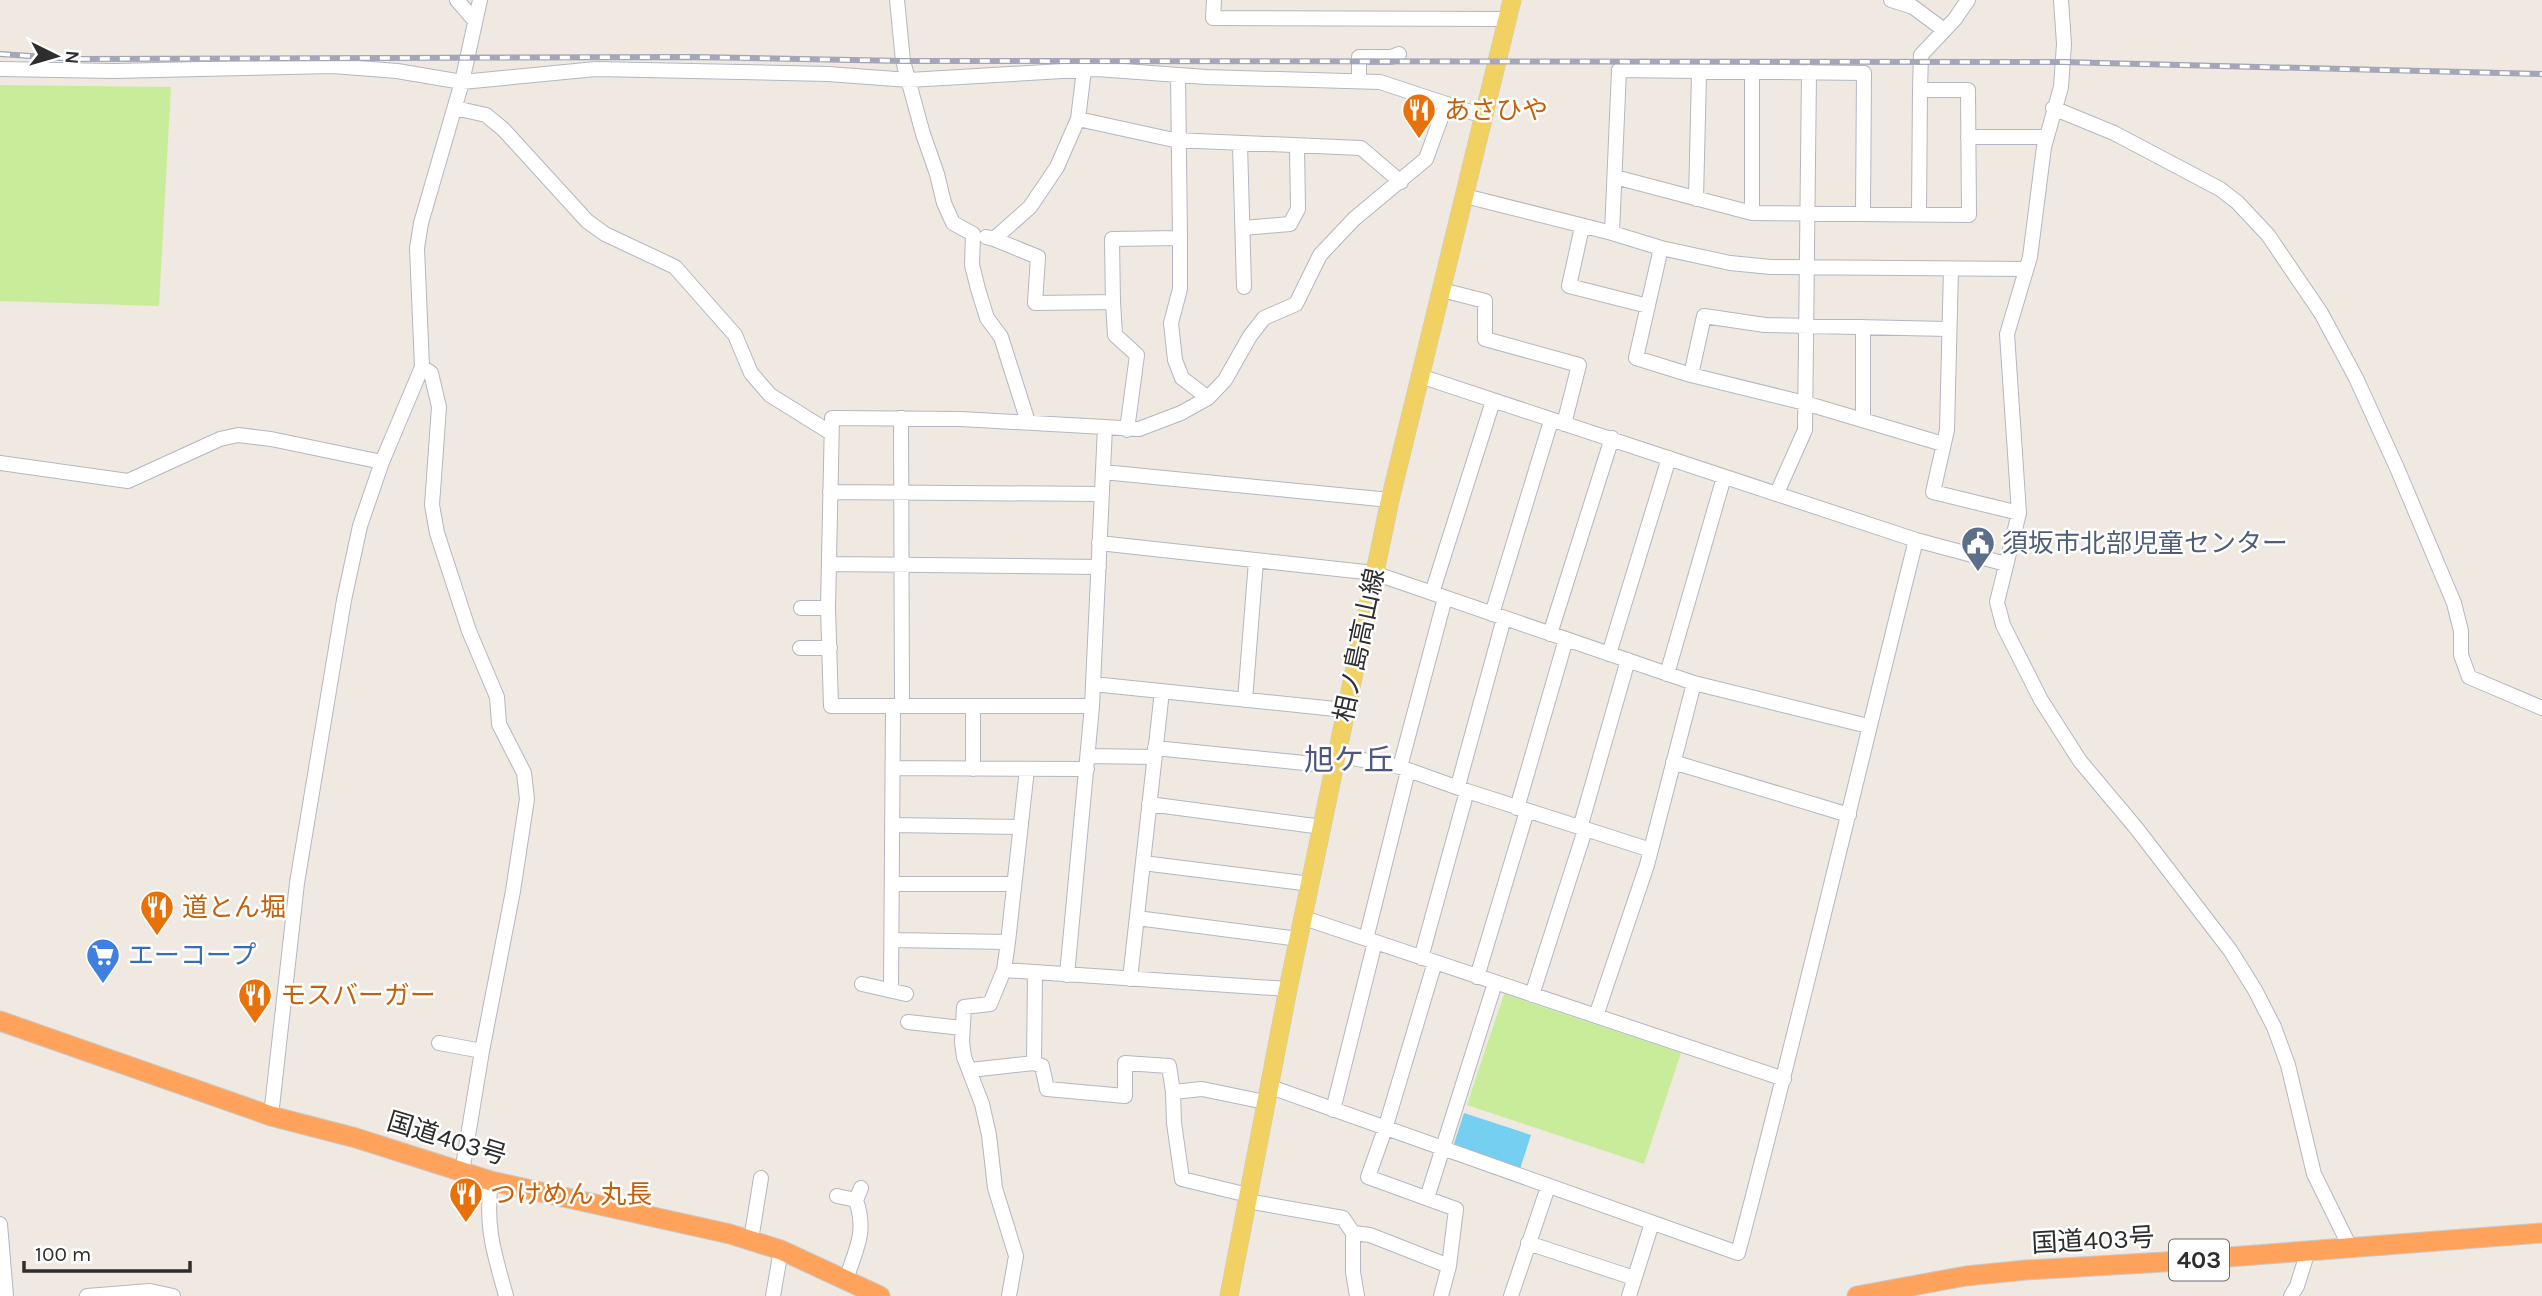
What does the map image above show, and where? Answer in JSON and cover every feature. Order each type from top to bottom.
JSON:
[{"type":"highway","name":"国道403号","points":[[0,1021],[271,1116],[356,1138],[491,1181],[751,1240],[781,1250],[880,1296]]},
{"type":"highway","name":"国道403号","points":[[1857,1296],[1966,1276],[2026,1269],[2164,1262],[2542,1233]]},
{"type":"main road","name":"相ノ島高山線","points":[[1229,1296],[1288,989],[1374,573],[1512,0]]},
{"type":"street","points":[[457,0],[475,21]]},
{"type":"street","points":[[271,1116],[297,883],[344,600],[360,526],[382,462],[422,367],[417,248],[421,223],[456,108],[480,0]]},
{"type":"street","points":[[897,0],[903,61],[944,203],[953,223],[973,234],[994,239],[1038,257],[1035,303],[1113,302]]},
{"type":"street","points":[[1214,0],[1213,18],[1507,19]]},
{"type":"street","points":[[1891,0],[1913,7],[1944,30]]},
{"type":"street","points":[[1919,213],[1921,55],[1968,0]]},
{"type":"street","points":[[2061,0],[2064,44],[2061,87],[2047,137],[2030,257],[2007,334],[2020,513],[1997,602],[2003,625],[2041,700],[2080,761],[2230,950],[2267,1015],[2288,1065],[2314,1174],[2350,1247]]},
{"type":"street","points":[[1359,80],[1359,57],[1391,57],[1399,54]]},
{"type":"street","points":[[0,69],[114,71],[332,66],[397,71],[462,82],[596,69],[828,74],[909,80],[1084,70],[1380,82],[1483,116]]},
{"type":"street","points":[[994,239],[1030,207],[1057,167],[1078,119],[1084,70]]},
{"type":"street","points":[[1612,233],[1619,70],[1864,73],[1864,212]]},
{"type":"street","points":[[1752,71],[1752,213]]},
{"type":"street","points":[[1777,493],[1805,430],[1809,72]]},
{"type":"street","points":[[1696,199],[1699,73]]},
{"type":"street","points":[[1178,75],[1180,289],[1171,323],[1175,359],[1182,378],[1208,398]]},
{"type":"street","points":[[1615,177],[1752,213],[1969,215],[1968,90],[1920,90]]},
{"type":"street","points":[[1092,706],[831,706],[828,608],[832,418],[1028,422],[1127,430],[1159,423],[1208,398],[1226,380],[1250,336],[1264,318],[1296,304],[1320,255],[1354,219],[1426,159],[1446,104]]},
{"type":"street","points":[[456,108],[486,115],[503,129],[587,220],[605,234],[675,267],[735,335],[751,373],[770,395],[831,433]]},
{"type":"street","points":[[2053,108],[2114,133],[2220,189],[2237,202],[2268,235],[2321,313],[2356,378],[2397,468],[2454,603],[2461,631],[2461,655],[2469,677],[2542,708]]},
{"type":"street","points":[[1078,119],[1179,140],[1361,148],[1401,182]]},
{"type":"street","points":[[1968,137],[2047,137]]},
{"type":"street","points":[[1240,144],[1244,287]]},
{"type":"street","points":[[1243,228],[1290,223],[1298,209],[1297,146]]},
{"type":"street","points":[[1465,196],[1661,248],[1730,263],[1806,267],[2026,269]]},
{"type":"street","points":[[1582,227],[1569,286],[1648,306]]},
{"type":"street","points":[[973,234],[972,265],[978,289],[987,318],[1001,337],[1028,422]]},
{"type":"street","points":[[1127,430],[1137,355],[1115,335],[1112,239],[1180,239]]},
{"type":"street","points":[[1661,248],[1636,358],[1943,443]]},
{"type":"street","points":[[1951,269],[1947,430],[1933,492],[2020,513]]},
{"type":"street","points":[[1441,1296],[1449,1266],[1457,1209],[1368,1177],[1385,1129],[1428,960],[1498,616],[1558,422],[1579,365],[1485,339],[1485,302],[1442,290]]},
{"type":"street","points":[[1691,375],[1704,316],[1765,325],[1948,329]]},
{"type":"street","points":[[1863,327],[1863,420]]},
{"type":"street","points":[[422,367],[430,373],[439,407],[432,505],[437,533],[469,631],[496,697],[499,724],[524,773],[527,799],[462,1171]]},
{"type":"street","points":[[1420,376],[1916,540],[2006,564]]},
{"type":"street","points":[[1333,1110],[1371,941],[1439,595],[1493,401]]},
{"type":"street","points":[[862,984],[898,992],[893,940],[893,768],[901,565],[901,418]]},
{"type":"street","points":[[1067,975],[1092,706],[1104,427]]},
{"type":"street","points":[[0,463],[128,481],[220,439],[238,435],[271,439],[382,462]]},
{"type":"street","points":[[1550,634],[1612,438]]},
{"type":"street","points":[[1609,654],[1669,458]]},
{"type":"street","points":[[1102,472],[1390,500]]},
{"type":"street","points":[[1667,674],[1724,477]]},
{"type":"street","points":[[830,492],[1101,494]]},
{"type":"street","points":[[1173,1092],[1202,1089],[1267,1094],[1333,1110],[1738,1253],[1784,1079],[1849,815],[1868,726],[1916,540]]},
{"type":"street","points":[[1099,543],[1374,573],[1694,683],[1868,726]]},
{"type":"street","points":[[1245,700],[1256,561]]},
{"type":"street","points":[[829,564],[1099,567]]},
{"type":"street","points":[[801,608],[828,608]]},
{"type":"street","points":[[1477,976],[1566,639]]},
{"type":"street","points":[[800,648],[830,648]]},
{"type":"street","points":[[1532,995],[1582,829],[1628,660]]},
{"type":"street","points":[[1596,1016],[1651,850],[1694,683]]},
{"type":"street","points":[[1093,684],[1345,710]]},
{"type":"street","points":[[1130,979],[1162,691]]},
{"type":"street","points":[[973,769],[974,706]]},
{"type":"street","points":[[893,768],[1027,769],[1155,753],[1335,760],[1404,769],[1651,850]]},
{"type":"street","points":[[1672,762],[1849,815]]},
{"type":"street","points":[[1009,1296],[1016,1256],[995,1188],[985,1114],[964,1057],[962,1028],[964,1007],[990,1004],[1004,971],[1027,769]]},
{"type":"street","points":[[1149,804],[1322,828]]},
{"type":"street","points":[[893,825],[1020,827]]},
{"type":"street","points":[[1143,863],[1311,884]]},
{"type":"street","points":[[893,884],[1014,884]]},
{"type":"street","points":[[1137,918],[1299,939]]},
{"type":"street","points":[[1304,918],[1784,1079]]},
{"type":"street","points":[[893,940],[1008,942]]},
{"type":"street","points":[[1004,971],[1288,989]]},
{"type":"street","points":[[1034,1063],[1035,974]]},
{"type":"street","points":[[1427,1198],[1495,983]]},
{"type":"street","points":[[908,1022],[962,1028]]},
{"type":"street","points":[[439,1043],[482,1051]]},
{"type":"street","points":[[970,1070],[1034,1063],[1042,1066],[1047,1089],[1125,1096],[1125,1063],[1169,1060],[1182,1180],[1248,1198],[1343,1218],[1353,1233],[1353,1272],[1357,1296]]},
{"type":"street","points":[[751,1240],[761,1178]]},
{"type":"street","points":[[491,1181],[488,1204],[489,1237],[506,1296]]},
{"type":"street","points":[[1511,1296],[1548,1187]]},
{"type":"street","points":[[837,1196],[858,1194],[863,1219],[861,1234],[846,1280]]},
{"type":"street","points":[[1629,1296],[1652,1223]]},
{"type":"street","points":[[0,1224],[6,1296]]},
{"type":"street","points":[[1353,1233],[1370,1236],[1449,1266]]},
{"type":"street","points":[[1528,1243],[1633,1278]]},
{"type":"street","points":[[773,1296],[781,1250]]},
{"type":"street","points":[[2291,1296],[2308,1251]]},
{"type":"street","points":[[87,1296],[150,1291],[173,1296]]},
{"type":"green space","points":[[0,85],[171,87],[159,306],[0,301]]},
{"type":"green space","points":[[1504,994],[1681,1053],[1644,1164],[1467,1105]]},
{"type":"water","points":[[1464,1113],[1531,1135],[1520,1169],[1453,1147]]},
{"type":"railway","points":[[0,54],[77,59],[693,57],[903,61],[2063,62],[2542,74]]},
{"type":"place","name":"あさひや","points":[[1419,140]]},
{"type":"place","name":"須坂市北部児童センター","points":[[1978,573]]},
{"type":"place","name":"道とん堀","points":[[157,937]]},
{"type":"place","name":"エーコープ","points":[[103,985]]},
{"type":"place","name":"モスバーガー","points":[[255,1025]]},
{"type":"place","name":"つけめん 丸長","points":[[466,1224]]},
{"type":"district","name":"旭ケ丘","points":[[1349,760]]}]
